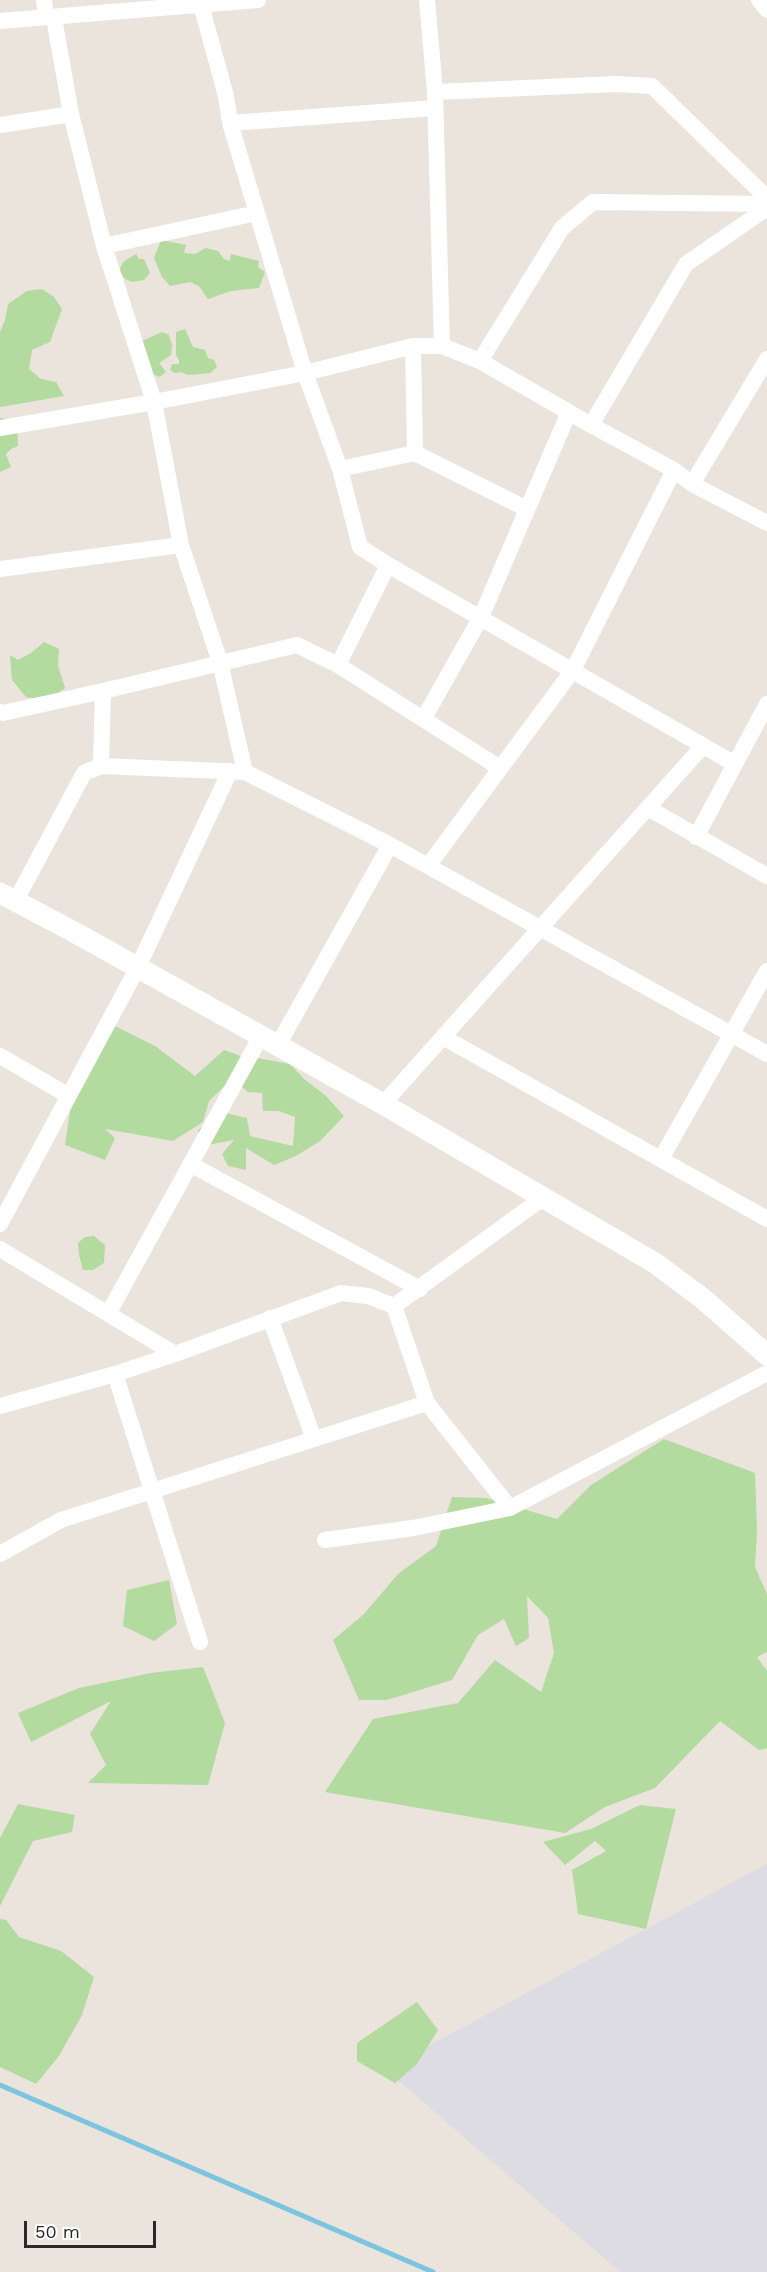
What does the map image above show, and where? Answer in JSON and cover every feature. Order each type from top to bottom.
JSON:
[{"type":"street","points":[[0,21],[48,11],[201,5],[258,0]]},
{"type":"street","points":[[427,0],[435,100],[442,346]]},
{"type":"street","points":[[759,0],[767,10]]},
{"type":"street","points":[[201,5],[226,96],[230,123],[305,373],[340,469],[360,547],[735,764]]},
{"type":"street","points":[[0,1224],[138,967],[238,772],[220,662],[182,545],[154,402],[104,246],[48,11]]},
{"type":"street","points":[[230,123],[435,100],[616,84],[652,86],[767,198]]},
{"type":"street","points":[[0,125],[71,114]]},
{"type":"street","points":[[480,361],[562,228],[594,202],[767,206]]},
{"type":"street","points":[[591,425],[686,264],[767,206]]},
{"type":"street","points":[[104,246],[257,213]]},
{"type":"street","points":[[413,346],[415,453]]},
{"type":"street","points":[[0,428],[305,373],[413,346],[442,346],[480,361],[674,470],[692,484],[767,523]]},
{"type":"street","points":[[692,484],[767,359]]},
{"type":"street","points":[[424,718],[481,617],[569,412]]},
{"type":"street","points":[[340,469],[415,453],[527,509]]},
{"type":"street","points":[[429,866],[573,670],[674,470]]},
{"type":"street","points":[[0,569],[182,545]]},
{"type":"street","points":[[338,665],[388,565]]},
{"type":"street","points":[[0,712],[103,691],[297,645],[338,665],[500,768]]},
{"type":"street","points":[[101,766],[103,691]]},
{"type":"street","points":[[696,837],[767,704]]},
{"type":"street","points":[[383,1104],[703,746]]},
{"type":"street","points":[[767,1054],[390,845],[238,772],[101,766],[84,773],[7,897],[138,967],[383,1104],[655,1263],[710,1305],[767,1355]]},
{"type":"street","points":[[648,808],[767,876]]},
{"type":"street","points":[[108,1314],[190,1164],[270,1041],[390,845]]},
{"type":"street","points":[[661,1160],[767,971]]},
{"type":"street","points":[[443,1037],[767,1219]]},
{"type":"street","points":[[0,1056],[69,1096]]},
{"type":"street","points":[[190,1164],[420,1289]]},
{"type":"street","points":[[394,1306],[544,1197]]},
{"type":"street","points":[[0,1249],[175,1354]]},
{"type":"street","points":[[0,1406],[115,1374],[341,1293],[368,1296],[394,1306]]},
{"type":"street","points":[[394,1306],[427,1403],[510,1508]]},
{"type":"street","points":[[270,1318],[315,1439]]},
{"type":"street","points":[[325,1540],[413,1528],[510,1508],[767,1373]]},
{"type":"street","points":[[115,1374],[200,1642]]},
{"type":"street","points":[[0,1554],[61,1520],[427,1403]]},
{"type":"shaded area","points":[[767,1864],[767,2272],[620,2272],[385,2069]]},
{"type":"green space","points":[[161,240],[186,245],[184,253],[195,254],[206,248],[218,251],[224,259],[230,261],[231,254],[259,261],[258,267],[265,272],[259,288],[231,291],[208,299],[199,286],[190,282],[170,286],[162,277],[154,258]]},
{"type":"green space","points":[[136,254],[139,259],[144,259],[150,273],[144,280],[132,282],[125,279],[119,271],[123,262]]},
{"type":"green space","points":[[42,289],[54,297],[62,309],[50,342],[32,350],[29,369],[41,379],[56,382],[64,396],[0,407],[0,332],[8,304],[27,291]]},
{"type":"green space","points":[[185,329],[193,347],[205,350],[208,358],[214,360],[217,367],[210,373],[188,375],[170,370],[172,364],[179,364],[176,355],[176,332]]},
{"type":"green space","points":[[162,332],[169,335],[172,345],[171,355],[159,363],[166,372],[160,377],[144,371],[142,341]]},
{"type":"green space","points":[[0,418],[17,421],[18,446],[6,454],[11,467],[0,472]]},
{"type":"green space","points":[[44,642],[59,649],[58,666],[65,688],[48,700],[26,697],[12,680],[10,655],[18,660]]},
{"type":"green space","points":[[113,1025],[155,1046],[195,1076],[224,1050],[249,1059],[209,1101],[203,1122],[173,1141],[105,1129],[115,1138],[105,1160],[65,1145],[72,1097]]},
{"type":"green space","points":[[257,1058],[290,1064],[304,1079],[326,1096],[344,1116],[320,1141],[296,1156],[274,1165],[246,1148],[246,1170],[228,1166],[222,1154],[234,1140],[201,1146],[198,1130],[221,1112],[247,1118],[250,1136],[293,1146],[295,1117],[279,1111],[263,1111],[262,1093],[248,1092],[240,1085]]},
{"type":"green space","points":[[94,1236],[105,1245],[104,1263],[93,1270],[83,1270],[78,1243],[85,1237]]},
{"type":"green space","points":[[664,1439],[755,1473],[757,1531],[755,1567],[767,1594],[767,1652],[757,1657],[767,1671],[767,1748],[759,1750],[720,1721],[655,1788],[605,1807],[565,1833],[325,1792],[373,1719],[458,1703],[495,1660],[541,1692],[554,1653],[548,1618],[527,1596],[529,1638],[516,1646],[504,1619],[478,1635],[452,1680],[387,1700],[359,1700],[333,1640],[364,1614],[398,1574],[436,1546],[452,1497],[486,1498],[557,1519],[591,1485]]},
{"type":"green space","points":[[169,1580],[177,1624],[154,1641],[123,1626],[127,1590]]},
{"type":"green space","points":[[203,1667],[225,1723],[208,1785],[88,1783],[106,1765],[90,1734],[111,1701],[31,1742],[18,1713],[79,1688],[151,1673]]},
{"type":"green space","points":[[18,1804],[75,1815],[72,1832],[33,1841],[0,1906],[0,1838]]},
{"type":"green space","points":[[640,1805],[676,1809],[646,1929],[578,1914],[572,1870],[606,1851],[595,1841],[565,1865],[543,1842],[591,1829]]},
{"type":"green space","points":[[0,1919],[6,1920],[19,1937],[61,1951],[94,1977],[82,2015],[59,2056],[36,2084],[0,2067]]},
{"type":"green space","points":[[417,2002],[438,2030],[417,2064],[395,2083],[357,2061],[357,2043]]},
{"type":"waterway","points":[[0,2085],[433,2272]]}]
